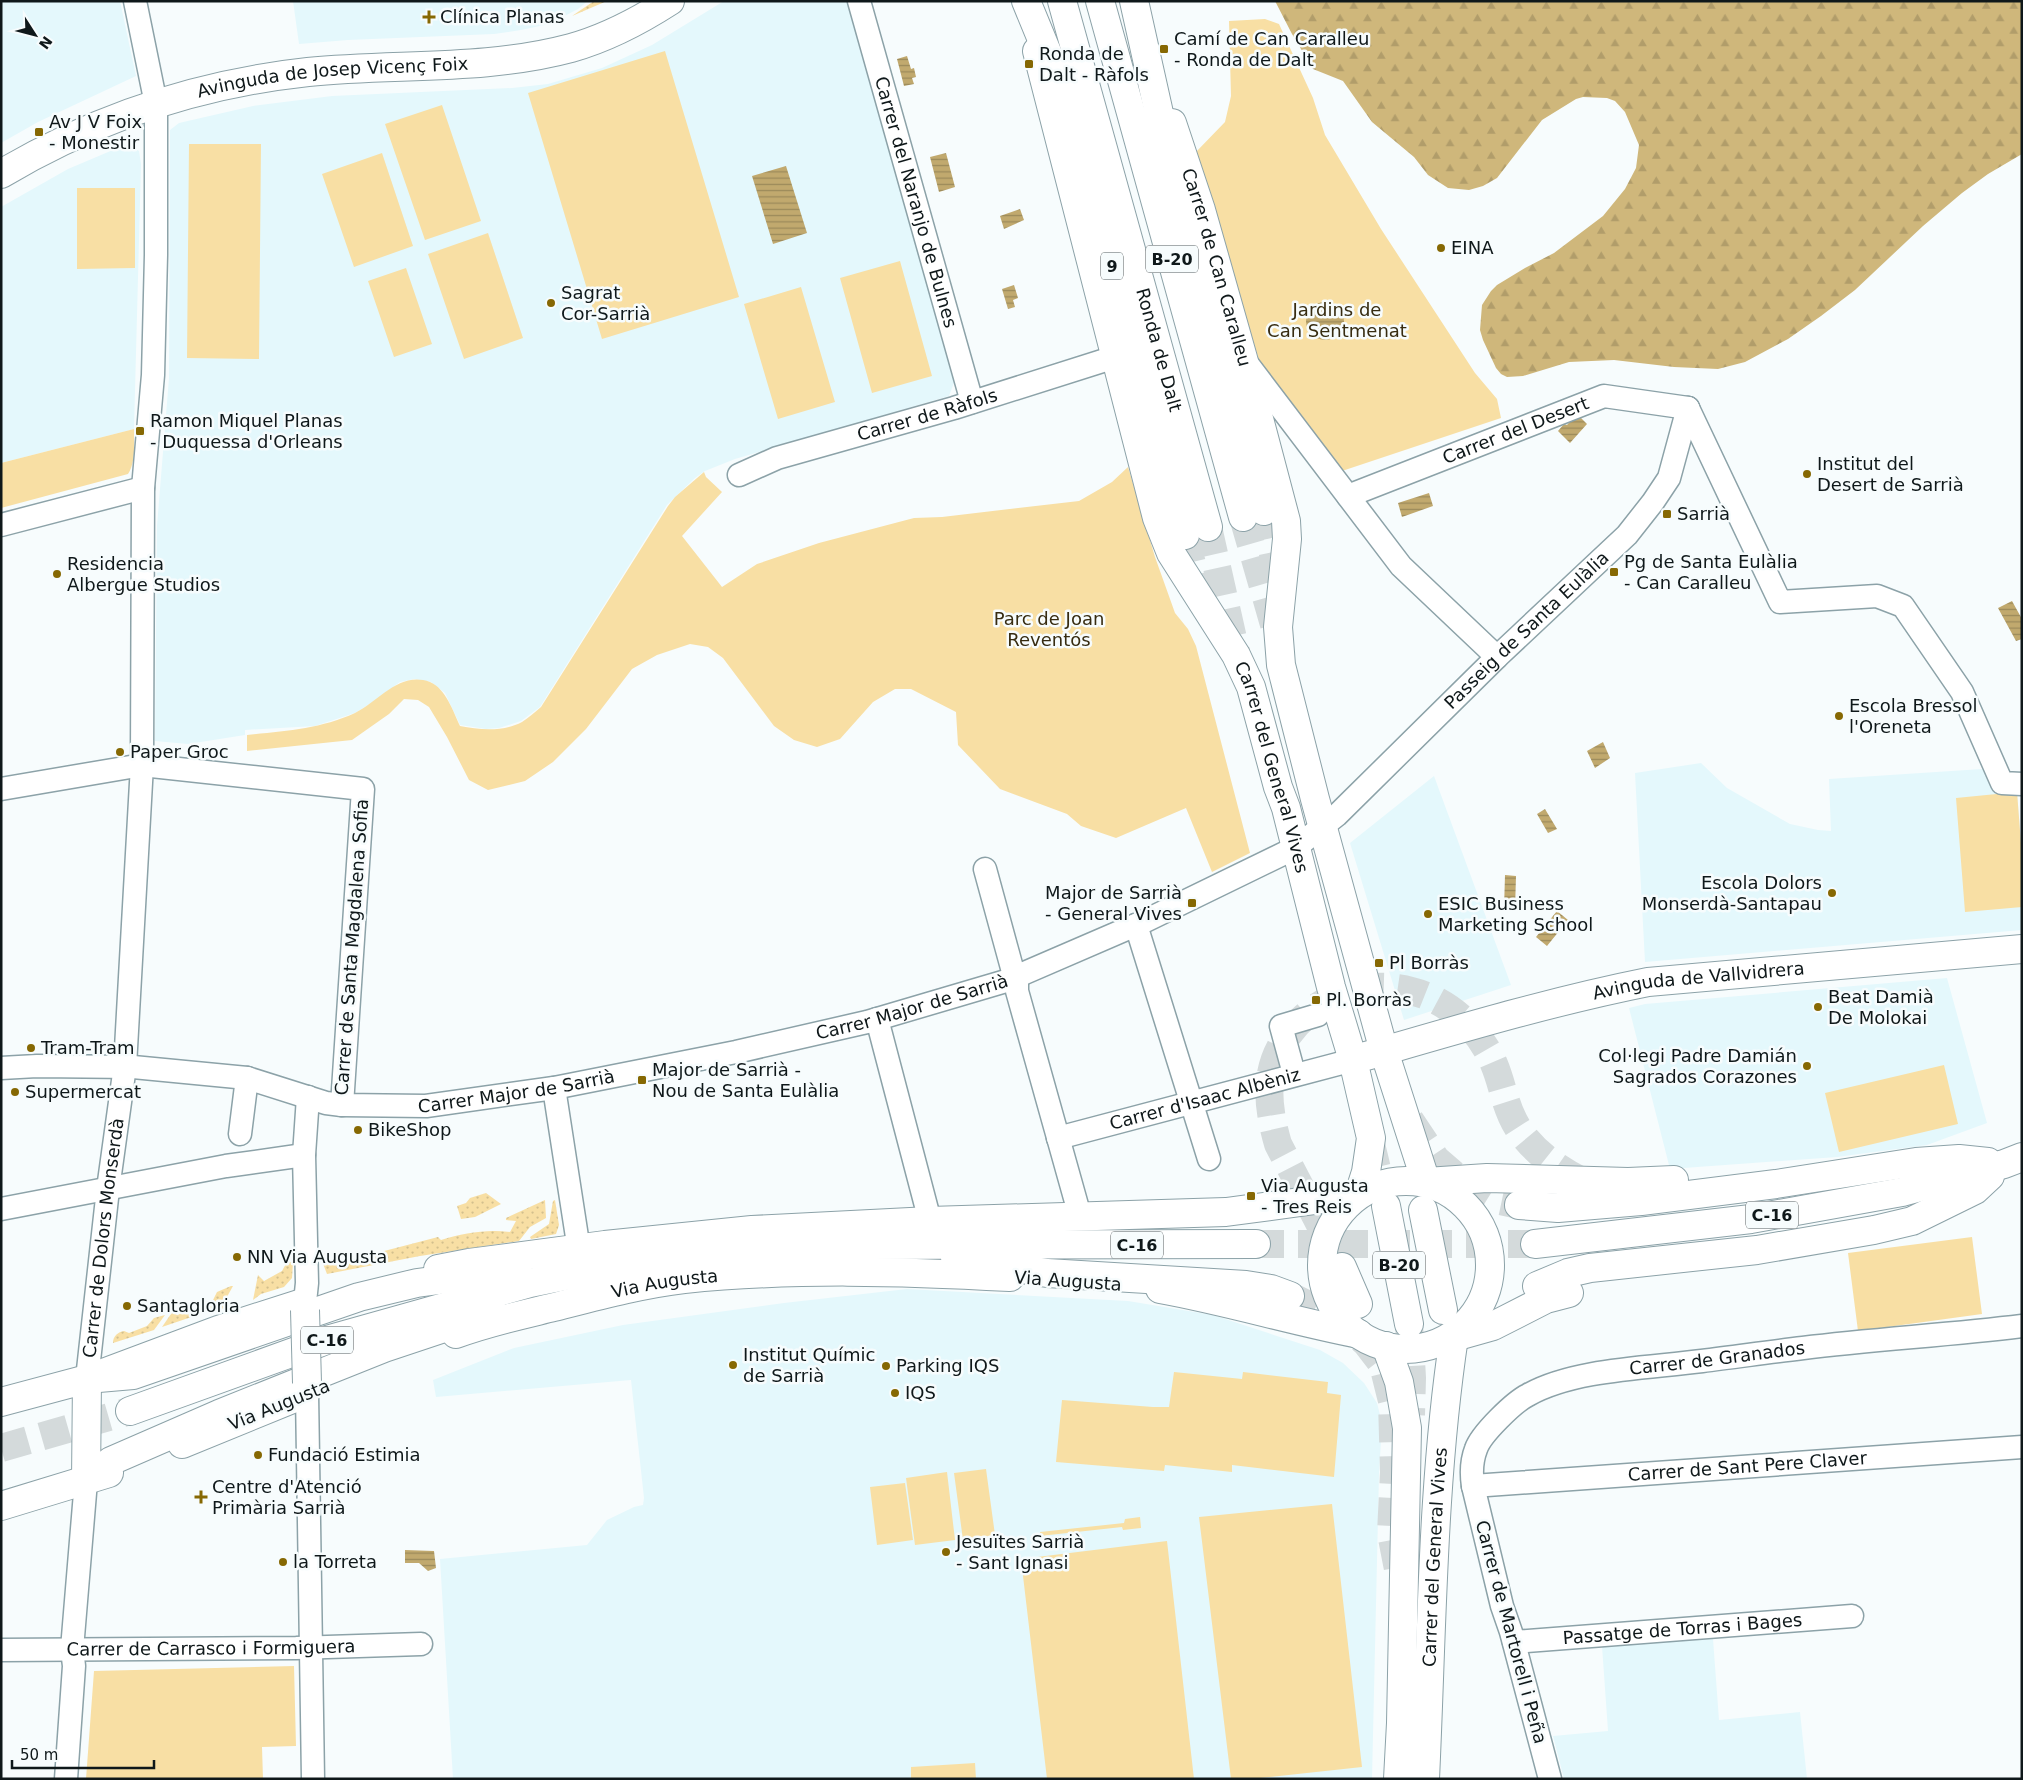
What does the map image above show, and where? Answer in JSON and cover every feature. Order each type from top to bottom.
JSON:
[{"type":"main road","name":"Avinguda de Josep Vicenç Foix","points":[[1,174],[59,142],[97,124],[198,91],[308,72],[471,64],[522,59],[572,48],[605,36],[639,21],[670,1]]},
{"type":"main road","points":[[1026,1],[1115,357]]},
{"type":"main road","name":"9","points":[[1026,1],[1061,86],[1196,531]]},
{"type":"main road","name":"Ronda de Dalt","points":[[1062,1],[1196,531]]},
{"type":"main road","name":"Ronda de Dalt","points":[[1100,1],[1254,514],[1169,158],[1135,1]]},
{"type":"main road","name":"Carrer de Can Caralleu","points":[[1135,1],[1177,140],[1201,210],[1244,358]]},
{"type":"main road","name":"Carrer del General Vives","points":[[1115,357],[1157,518],[1171,553],[1236,655],[1251,686],[1331,987],[1353,1060],[1371,1138],[1366,1172],[1359,1194]]},
{"type":"main road","name":"Carrer del General Vives","points":[[1244,358],[1286,521],[1287,540],[1278,628],[1281,665],[1384,1051],[1426,1182]]},
{"type":"main road","name":"Avinguda de Vallvidrera","points":[[1353,1060],[1521,1012],[1648,982],[2022,949]]},
{"type":"main road","points":[[1519,1205],[1558,1208],[1641,1200],[1776,1184],[1916,1162],[1959,1159],[2013,1160]]},
{"type":"main road","points":[[1538,1286],[1568,1273],[1590,1268],[1757,1250],[1874,1230],[1912,1220],[1975,1190],[2013,1160]]},
{"type":"main road","name":"C-16","points":[[1535,1244],[1751,1219],[1902,1192],[2013,1160]]},
{"type":"main road","points":[[1757,1250],[1703,1271],[1590,1287],[1546,1299],[1492,1326],[1424,1348],[1405,1349],[1372,1342],[1359,1334],[1334,1309],[1327,1296],[1322,1272],[1323,1247],[1332,1223],[1350,1201],[1359,1194],[1372,1187],[1391,1181],[1412,1180],[1426,1182],[1487,1178],[1658,1181],[1732,1174],[1858,1172]]},
{"type":"main road","points":[[1426,1182],[1446,1191],[1465,1204],[1483,1229],[1489,1247],[1490,1266],[1488,1284],[1481,1302],[1472,1317],[1454,1337]]},
{"type":"main road","points":[[1603,1191],[1641,1200]]},
{"type":"main road","points":[[1,1402],[87,1379],[218,1330],[305,1306],[382,1281],[469,1263],[752,1230],[930,1221],[1226,1212],[1359,1194]]},
{"type":"main road","name":"B-20","points":[[1386,1206],[1409,1324]]},
{"type":"main road","name":"B-20","points":[[1423,1210],[1443,1310]]},
{"type":"main road","name":"C-16","points":[[130,1411],[327,1340],[530,1283],[600,1269],[682,1257],[859,1245],[1256,1244]]},
{"type":"main road","points":[[908,1246],[970,1261],[1047,1273],[1246,1285],[1271,1289],[1290,1296]]},
{"type":"main road","points":[[1342,1267],[1358,1304]]},
{"type":"main road","name":"Via Augusta","points":[[1,1506],[86,1481],[133,1464],[307,1388],[478,1326],[612,1292],[683,1279],[796,1273],[898,1271],[1119,1285],[1232,1303],[1301,1322],[1359,1334]]},
{"type":"main road","points":[[87,1379],[133,1375],[360,1297],[417,1284],[469,1276],[507,1277],[530,1283]]},
{"type":"main road","points":[[86,1481],[111,1461],[219,1414],[330,1370],[453,1325],[506,1300],[530,1283]]},
{"type":"main road","points":[[305,1306],[307,1388]]},
{"type":"main road","name":"Carrer del General Vives","points":[[1425,1779],[1439,1474],[1447,1385],[1454,1337]]},
{"type":"main road","name":"Carrer del General Vives","points":[[1386,1346],[1399,1382],[1407,1428],[1401,1723],[1398,1779]]},
{"type":"main road","points":[[86,1481],[87,1379]]},
{"type":"street","name":"Carrer de Dolors Monserdà","points":[[87,1379],[108,1189],[125,1066],[142,765],[144,488],[153,375],[156,256],[156,104],[134,1]]},
{"type":"street","name":"Carrer del Naranjo de Bulnes","points":[[859,1],[972,402]]},
{"type":"street","name":"Carrer de Ràfols","points":[[739,475],[777,458],[972,402],[1115,357]]},
{"type":"street","name":"Carrer de Can Caralleu","points":[[1244,358],[1401,566],[1497,657]]},
{"type":"street","name":"Carrer del Desert","points":[[1348,496],[1604,396],[1688,408]]},
{"type":"street","points":[[1688,408],[1780,602],[1877,596],[1903,606],[1962,692],[2002,783],[2022,784]]},
{"type":"street","name":"Passeig de Santa Eulàlia","points":[[1295,848],[1337,815],[1497,657],[1627,535],[1669,478],[1688,408]]},
{"type":"street","points":[[1,524],[144,488]]},
{"type":"street","points":[[1,789],[142,765]]},
{"type":"street","name":"Carrer de Santa Magdalena Sofia","points":[[142,765],[363,789],[342,1105]]},
{"type":"street","name":"Carrer Major de Sarrià","points":[[1,1068],[125,1066],[247,1078],[308,1097],[342,1105],[426,1106],[554,1088],[736,1052],[877,1019],[1017,976],[1136,925],[1295,848]]},
{"type":"street","points":[[985,870],[1012,968],[1017,976],[1017,991],[1080,1216]]},
{"type":"street","points":[[1136,925],[1208,1159]]},
{"type":"street","points":[[1293,1070],[1281,1026],[1318,1015]]},
{"type":"street","points":[[877,1019],[930,1221]]},
{"type":"street","name":"Carrer d'Isaac Albèniz","points":[[1058,1138],[1353,1060]]},
{"type":"street","points":[[240,1134],[247,1078]]},
{"type":"street","points":[[554,1088],[579,1250]]},
{"type":"street","points":[[305,1306],[307,1283],[304,1155],[308,1097]]},
{"type":"street","points":[[1,1209],[226,1166],[304,1155]]},
{"type":"street","name":"Carrer de Granados","points":[[1472,1486],[1471,1470],[1476,1447],[1501,1416],[1527,1395],[1557,1383],[1617,1370],[1701,1362],[1803,1348],[2022,1326]]},
{"type":"street","points":[[307,1388],[313,1779]]},
{"type":"street","name":"Carrer de Sant Pere Claver","points":[[1472,1486],[2022,1447]]},
{"type":"street","points":[[66,1779],[74,1666],[72,1649],[86,1481]]},
{"type":"street","name":"Carrer de Martorell i Peña","points":[[1472,1486],[1502,1606],[1514,1642],[1550,1779]]},
{"type":"street","name":"Passatge de Torras i Bages","points":[[1514,1642],[1852,1616]]},
{"type":"street","name":"Carrer de Carrasco i Formiguera","points":[[1,1650],[421,1644]]},
{"type":"shaded area","points":[[1,1],[120,1],[136,76],[38,122],[1,143]]},
{"type":"shaded area","name":"Clínica Planas","points":[[293,1],[588,1],[578,9],[549,24],[521,30],[494,34],[299,44]]},
{"type":"shaded area","name":"Sagrat Cor-Sarrià","points":[[724,1],[851,1],[878,111],[955,380],[949,396],[735,459],[705,471],[695,478],[667,505],[540,707],[521,721],[499,728],[486,729],[460,725],[445,693],[431,682],[414,679],[400,682],[355,713],[315,726],[245,730],[245,735],[188,744],[155,741],[157,526],[169,378],[170,130],[179,123],[253,106],[332,96],[512,88],[548,84],[602,68],[652,45]]},
{"type":"shaded area","points":[[907,56],[911,69],[914,68],[916,77],[912,78],[914,84],[904,86],[897,59]]},
{"type":"shaded area","points":[[127,144],[139,151],[141,164],[134,429],[1,463],[1,207],[68,169]]},
{"type":"shaded area","points":[[946,153],[955,187],[939,192],[930,157]]},
{"type":"shaded area","points":[[786,166],[807,233],[773,244],[752,176]]},
{"type":"shaded area","points":[[1020,209],[1024,220],[1004,229],[1000,216]]},
{"type":"shaded area","points":[[1014,285],[1018,298],[1013,300],[1015,307],[1008,309],[1002,289]]},
{"type":"shaded area","points":[[1325,302],[1338,308],[1344,321],[1338,334],[1325,340],[1312,334],[1306,321],[1312,308]]},
{"type":"shaded area","points":[[1579,416],[1587,424],[1570,443],[1558,431],[1564,424],[1567,425],[1573,418]]},
{"type":"shaded area","points":[[1429,493],[1433,506],[1402,517],[1398,503]]},
{"type":"shaded area","points":[[2012,601],[2022,619],[2022,639],[2016,641],[1998,608]]},
{"type":"shaded area","points":[[1603,742],[1610,758],[1595,768],[1587,751]]},
{"type":"shaded area","name":"Escola Dolors Monserdà-Santapau","points":[[1701,763],[1727,788],[1790,824],[1831,831],[1829,779],[1982,769],[1989,782],[2017,792],[2022,856],[2022,930],[1645,962],[1635,773]]},
{"type":"shaded area","name":"ESIC Business Marketing School","points":[[1434,776],[1511,985],[1404,1020],[1350,843]]},
{"type":"shaded area","points":[[1545,809],[1557,829],[1548,833],[1537,814]]},
{"type":"shaded area","points":[[1505,875],[1516,876],[1515,910],[1504,909]]},
{"type":"shaded area","points":[[1557,911],[1568,920],[1547,946],[1536,937]]},
{"type":"shaded area","name":"Col·legi Padre Damián Sagrados Corazones","points":[[1947,978],[1987,1123],[1927,1145],[1837,1157],[1670,1169],[1629,1008],[1645,1004]]},
{"type":"shaded area","name":"Jesuïtes Sarrià - Sant Ignasi","points":[[907,1289],[1128,1301],[1213,1315],[1320,1350],[1343,1363],[1364,1383],[1377,1403],[1382,1423],[1379,1474],[1372,1779],[453,1779],[440,1559],[587,1545],[607,1520],[634,1507],[643,1505],[644,1498],[631,1380],[436,1397],[433,1380],[514,1348],[623,1325],[784,1303]]},
{"type":"shaded area","points":[[405,1550],[434,1551],[436,1568],[428,1571],[419,1563],[405,1563]]},
{"type":"shaded area","points":[[1713,1639],[1719,1720],[1800,1712],[1807,1779],[1564,1779],[1553,1736],[1608,1731],[1602,1646]]},
{"type":"green space","points":[[594,1],[607,1],[572,16]]},
{"type":"green space","points":[[1275,1],[2022,1],[2022,154],[1988,174],[1962,193],[1923,226],[1855,290],[1821,316],[1788,339],[1745,362],[1718,369],[1674,367],[1614,360],[1569,362],[1523,376],[1507,377],[1496,368],[1483,340],[1480,330],[1482,305],[1497,285],[1554,253],[1603,216],[1625,189],[1636,168],[1639,145],[1625,112],[1615,101],[1607,98],[1583,97],[1576,99],[1542,120],[1497,178],[1483,186],[1469,190],[1448,188],[1428,175],[1414,157],[1372,122],[1343,81],[1313,69]]},
{"type":"green space","name":"Jardins de Can Sentmenat","points":[[1265,19],[1279,24],[1313,98],[1325,135],[1381,229],[1475,373],[1497,399],[1501,418],[1342,471],[1259,360],[1195,153],[1225,122],[1231,96],[1229,21]]},
{"type":"green space","points":[[665,51],[739,297],[602,339],[528,93]]},
{"type":"green space","points":[[442,105],[481,221],[425,240],[385,124]]},
{"type":"green space","points":[[189,144],[261,144],[259,359],[187,358]]},
{"type":"green space","points":[[382,153],[413,246],[354,267],[322,174]]},
{"type":"green space","points":[[77,188],[135,188],[135,268],[77,269]]},
{"type":"green space","points":[[488,233],[523,338],[464,359],[428,254]]},
{"type":"green space","points":[[900,261],[932,376],[872,393],[840,278]]},
{"type":"green space","points":[[406,268],[432,344],[394,357],[368,281]]},
{"type":"green space","points":[[801,287],[835,402],[778,419],[744,304]]},
{"type":"green space","points":[[134,429],[133,458],[128,474],[1,508],[1,463]]},
{"type":"green space","name":"Parc de Joan Reventós","points":[[1128,467],[1155,557],[1175,613],[1188,629],[1196,646],[1250,853],[1212,872],[1186,808],[1116,838],[1081,826],[1067,814],[1000,789],[958,745],[956,712],[911,689],[895,689],[873,702],[840,739],[817,747],[794,740],[774,726],[723,658],[708,647],[690,644],[657,655],[632,669],[586,729],[553,762],[525,781],[488,790],[469,780],[429,707],[418,700],[404,699],[389,714],[352,740],[247,751],[247,735],[329,723],[355,713],[390,689],[409,681],[419,680],[436,685],[445,695],[460,726],[499,729],[522,722],[541,707],[668,506],[675,497],[704,472],[706,477],[722,492],[682,536],[722,587],[757,564],[819,543],[914,518],[942,517],[1079,501],[1112,482]]},
{"type":"green space","points":[[2017,792],[2022,856],[2022,907],[1965,912],[1956,798]]},
{"type":"green space","points":[[1944,1065],[1958,1124],[1839,1152],[1825,1093]]},
{"type":"green space","points":[[486,1193],[501,1204],[475,1217],[461,1219],[457,1206],[466,1203],[470,1198]]},
{"type":"green space","points":[[545,1200],[546,1218],[530,1227],[519,1241],[420,1256],[327,1274],[322,1261],[321,1253],[333,1255],[331,1258],[335,1263],[346,1256],[365,1256],[438,1237],[441,1240],[475,1232],[510,1232],[516,1221],[506,1220],[506,1218]]},
{"type":"green space","points":[[555,1200],[559,1225],[556,1234],[531,1239],[530,1237],[549,1224],[553,1201]]},
{"type":"green space","points":[[1972,1237],[1982,1314],[1858,1331],[1848,1253]]},
{"type":"green space","points":[[287,1262],[293,1262],[292,1278],[284,1287],[261,1294],[253,1300],[258,1275],[264,1281],[282,1271]]},
{"type":"green space","points":[[233,1286],[228,1295],[226,1309],[218,1308],[162,1327],[173,1311],[177,1315],[212,1302],[217,1292]]},
{"type":"green space","points":[[165,1315],[154,1330],[113,1343],[115,1336],[120,1332],[129,1333],[147,1326],[154,1318]]},
{"type":"green space","points":[[1174,1372],[1242,1379],[1243,1372],[1328,1382],[1327,1393],[1341,1395],[1334,1477],[1232,1465],[1232,1472],[1165,1465],[1164,1471],[1056,1462],[1062,1400],[1169,1407]]},
{"type":"green space","points":[[986,1469],[995,1535],[963,1540],[954,1473]]},
{"type":"green space","points":[[947,1472],[955,1540],[915,1545],[906,1478]]},
{"type":"green space","points":[[905,1483],[913,1540],[877,1545],[870,1487]]},
{"type":"green space","points":[[1332,1504],[1362,1767],[1251,1779],[1231,1779],[1199,1517]]},
{"type":"green space","points":[[1140,1517],[1141,1528],[1123,1530],[1122,1527],[1040,1536],[1040,1532],[1124,1523],[1125,1519]]},
{"type":"green space","points":[[1167,1541],[1194,1779],[1047,1779],[1021,1559]]},
{"type":"green space","points":[[294,1666],[296,1746],[262,1747],[263,1779],[86,1779],[94,1671]]},
{"type":"green space","points":[[975,1763],[976,1779],[911,1779],[911,1767]]},
{"type":"tunnel","points":[[1264,511],[1279,582]]},
{"type":"tunnel","points":[[1243,517],[1277,635]]},
{"type":"tunnel","points":[[1208,527],[1236,652]]},
{"type":"tunnel","points":[[1185,535],[1193,568],[1202,593]]},
{"type":"tunnel","points":[[1342,1267],[1278,1144],[1272,1118],[1269,1091],[1270,1078],[1277,1053],[1291,1031],[1318,1006],[1339,995],[1363,988],[1384,987],[1404,989],[1424,995],[1458,1015],[1484,1045],[1494,1064],[1510,1113],[1524,1137],[1549,1160],[1588,1184]]},
{"type":"tunnel","points":[[1410,1120],[1436,1159],[1459,1179],[1491,1199],[1519,1205]]},
{"type":"tunnel","points":[[1370,1140],[1386,1206]]},
{"type":"tunnel","points":[[1256,1244],[1535,1244]]},
{"type":"tunnel","points":[[1290,1296],[1332,1316],[1349,1328],[1366,1343],[1383,1365],[1392,1401],[1394,1472],[1391,1533],[1398,1569]]},
{"type":"tunnel","points":[[1409,1324],[1412,1378],[1411,1415]]},
{"type":"tunnel","points":[[1,1448],[130,1411]]},
{"type":"place","name":"Clínica Planas","points":[[429,17]]},
{"type":"place","name":"Camí de Can Caralleu - Ronda de Dalt","points":[[1164,49]]},
{"type":"place","name":"Ronda de Dalt - Ràfols","points":[[1029,64]]},
{"type":"place","name":"Av J V Foix - Monestir","points":[[39,132]]},
{"type":"place","name":"EINA","points":[[1441,248]]},
{"type":"place","name":"Sagrat Cor-Sarrià","points":[[551,303]]},
{"type":"place","name":"Ramon Miquel Planas - Duquessa d'Orleans","points":[[140,431]]},
{"type":"place","name":"Institut del Desert de Sarrià","points":[[1807,474]]},
{"type":"place","name":"Sarrià","points":[[1667,514]]},
{"type":"place","name":"Pg de Santa Eulàlia - Can Caralleu","points":[[1614,572]]},
{"type":"place","name":"Residencia Albergue Studios","points":[[57,574]]},
{"type":"place","name":"Escola Bressol l'Oreneta","points":[[1839,716]]},
{"type":"place","name":"Paper Groc","points":[[120,752]]},
{"type":"place","name":"Escola Dolors Monserdà-Santapau","points":[[1832,893]]},
{"type":"place","name":"Major de Sarrià - General Vives","points":[[1192,903]]},
{"type":"place","name":"ESIC Business Marketing School","points":[[1428,914]]},
{"type":"place","name":"Pl Borràs","points":[[1379,963]]},
{"type":"place","name":"Pl. Borràs","points":[[1316,1000]]},
{"type":"place","name":"Beat Damià De Molokai","points":[[1818,1007]]},
{"type":"place","name":"Tram-Tram","points":[[31,1048]]},
{"type":"place","name":"Col·legi Padre Damián Sagrados Corazones","points":[[1807,1066]]},
{"type":"place","name":"Major de Sarrià - Nou de Santa Eulàlia","points":[[642,1080]]},
{"type":"place","name":"Supermercat","points":[[15,1092]]},
{"type":"place","name":"BikeShop","points":[[358,1130]]},
{"type":"place","name":"Via Augusta - Tres Reis","points":[[1251,1196]]},
{"type":"place","name":"NN Via Augusta","points":[[237,1257]]},
{"type":"place","name":"Santagloria","points":[[127,1306]]},
{"type":"place","name":"Institut Químic de Sarrià","points":[[733,1365]]},
{"type":"place","name":"Parking IQS","points":[[886,1366]]},
{"type":"place","name":"IQS","points":[[895,1393]]},
{"type":"place","name":"Fundació Estimia","points":[[258,1455]]},
{"type":"place","name":"Centre d'Atenció Primària Sarrià","points":[[201,1497]]},
{"type":"place","name":"Jesuïtes Sarrià - Sant Ignasi","points":[[946,1552]]},
{"type":"place","name":"la Torreta","points":[[283,1562]]}]
